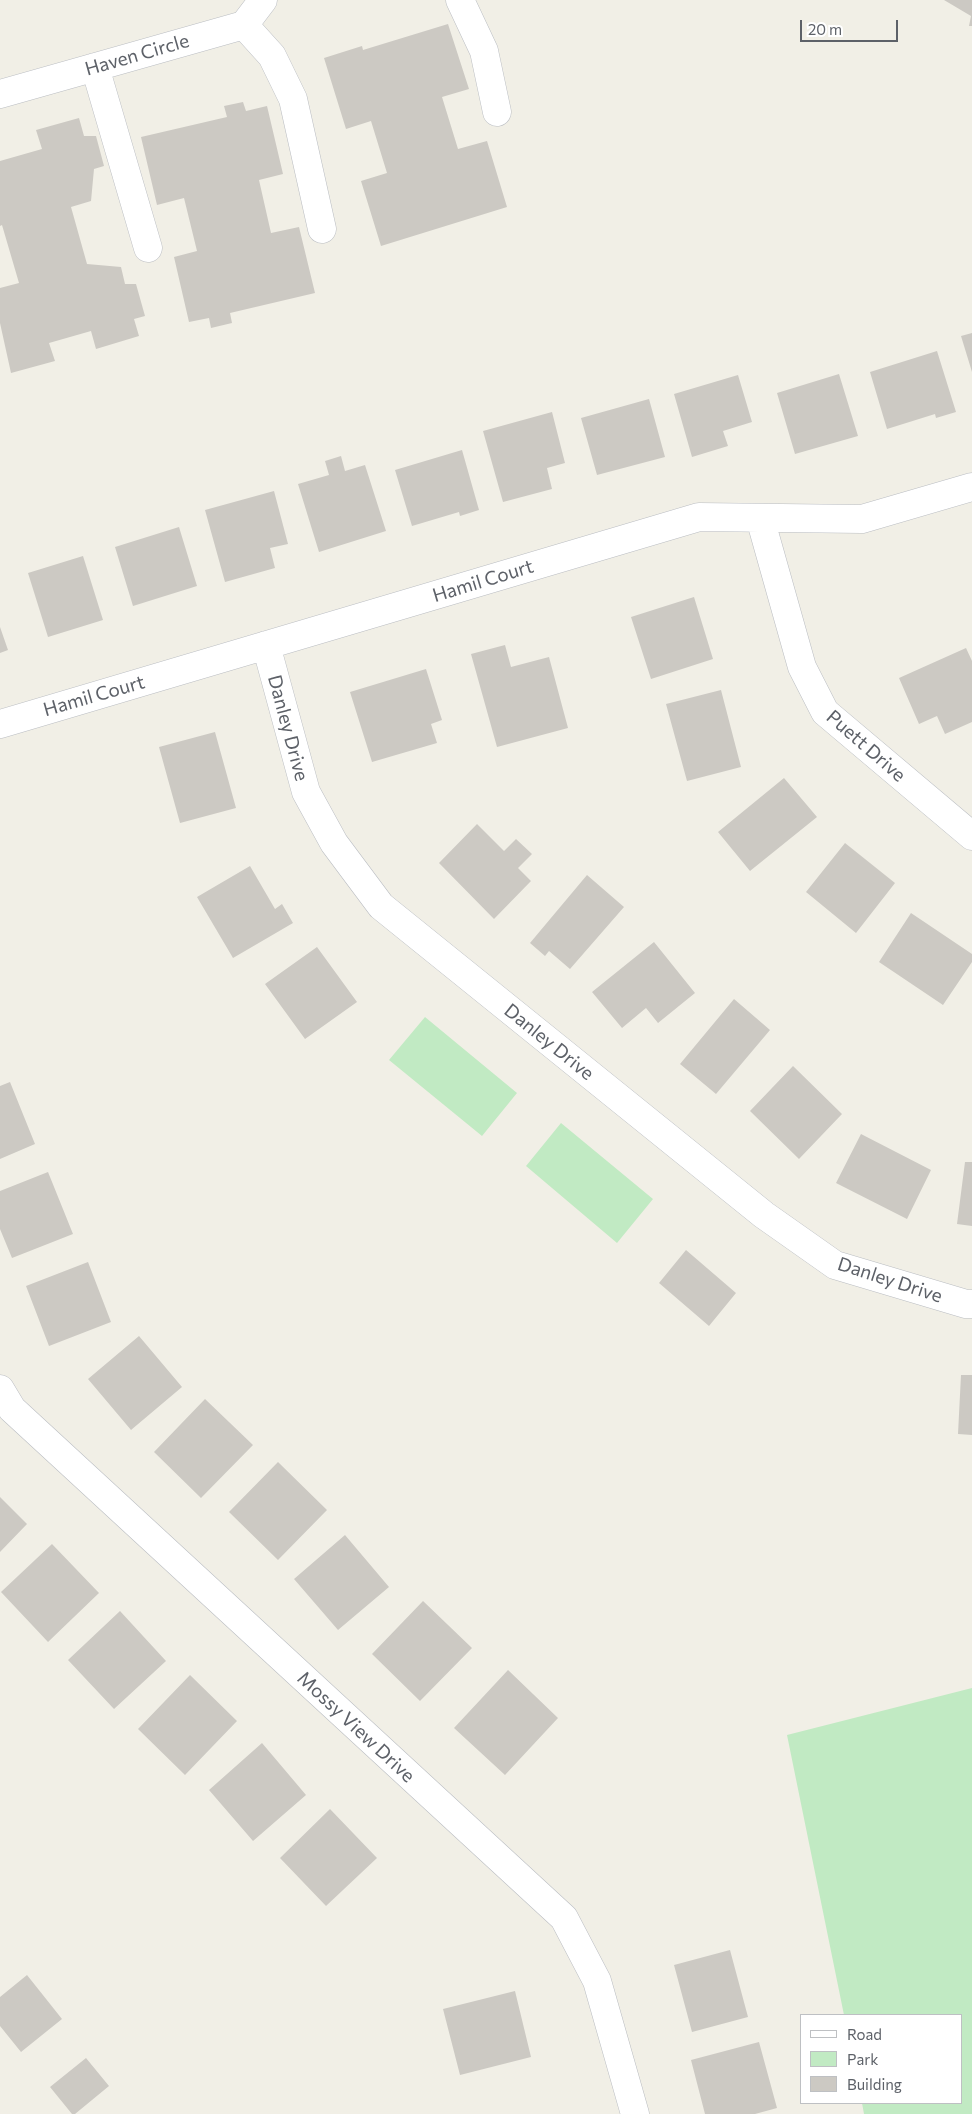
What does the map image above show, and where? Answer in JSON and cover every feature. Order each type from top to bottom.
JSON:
[{"type":"street","points":[[263,0],[244,25],[272,56],[293,99],[322,229]]},
{"type":"street","points":[[460,0],[484,51],[497,112]]},
{"type":"street","name":"Haven Circle","points":[[1,91],[244,25]]},
{"type":"street","points":[[95,67],[148,248]]},
{"type":"street","name":"Hamil Court","points":[[0,724],[699,517],[862,519],[972,487]]},
{"type":"street","name":"Puett Drive","points":[[760,518],[802,667],[825,712],[972,836]]},
{"type":"street","name":"Danley Drive","points":[[266,645],[306,792],[334,843],[381,906],[764,1215],[835,1265],[966,1304],[972,1304]]},
{"type":"street","name":"Mossy View Drive","points":[[0,1389],[12,1410],[564,1918],[597,1981],[636,2114]]},
{"type":"green space","points":[[425,1017],[517,1093],[482,1136],[389,1060]]},
{"type":"green space","points":[[561,1123],[653,1199],[617,1243],[526,1166]]},
{"type":"green space","points":[[972,1688],[972,2114],[864,2114],[862,2104],[962,2104],[962,2014],[844,2014],[787,1735]]},
{"type":"building","points":[[944,0],[972,0],[972,26],[969,26],[971,16]]},
{"type":"building","points":[[448,24],[469,89],[442,97],[458,149],[487,141],[507,207],[381,246],[361,181],[387,173],[371,121],[346,129],[324,58],[362,46],[363,50]]},
{"type":"building","points":[[243,102],[246,111],[267,106],[283,174],[259,180],[271,233],[299,227],[315,293],[230,313],[232,323],[211,328],[209,318],[189,322],[174,257],[197,251],[184,198],[157,205],[141,137],[227,117],[224,106]]},
{"type":"building","points":[[79,118],[84,136],[96,136],[104,166],[94,169],[91,201],[71,207],[87,264],[121,267],[125,284],[136,284],[145,316],[134,319],[139,336],[96,349],[91,331],[49,343],[55,361],[11,373],[0,323],[0,288],[19,283],[2,225],[0,226],[0,161],[42,149],[36,130]]},
{"type":"building","points":[[972,333],[972,372],[961,336]]},
{"type":"building","points":[[937,351],[956,412],[936,418],[935,414],[887,429],[870,372]]},
{"type":"building","points":[[839,374],[858,436],[795,454],[777,393]]},
{"type":"building","points":[[738,375],[752,422],[723,431],[728,446],[692,457],[674,394]]},
{"type":"building","points":[[649,399],[665,457],[597,475],[581,418]]},
{"type":"building","points":[[552,412],[565,463],[547,468],[552,489],[503,502],[483,431]]},
{"type":"building","points":[[462,450],[479,510],[460,516],[459,512],[412,526],[395,470]]},
{"type":"building","points":[[341,456],[345,471],[365,465],[386,531],[319,552],[298,484],[329,475],[325,461]]},
{"type":"building","points":[[274,491],[288,544],[270,548],[275,568],[225,582],[205,510]]},
{"type":"building","points":[[179,527],[197,586],[133,606],[115,547]]},
{"type":"building","points":[[83,556],[103,620],[48,637],[28,573]]},
{"type":"building","points":[[694,597],[713,659],[651,679],[631,617]]},
{"type":"building","points":[[0,627],[8,650],[0,653]]},
{"type":"building","points":[[505,645],[511,667],[549,657],[568,728],[497,747],[471,654]]},
{"type":"building","points":[[966,648],[972,661],[972,722],[945,734],[937,716],[919,724],[899,678]]},
{"type":"building","points":[[426,669],[442,720],[431,724],[437,743],[372,762],[350,692]]},
{"type":"building","points":[[721,690],[741,767],[687,781],[666,704]]},
{"type":"building","points":[[215,732],[236,808],[180,823],[159,747]]},
{"type":"building","points":[[784,778],[817,817],[750,871],[718,832]]},
{"type":"building","points":[[477,824],[504,851],[516,839],[532,854],[518,868],[531,881],[494,919],[439,863]]},
{"type":"building","points":[[845,843],[895,883],[856,933],[806,892]]},
{"type":"building","points":[[250,866],[275,909],[282,904],[293,923],[233,958],[197,897]]},
{"type":"building","points":[[587,875],[624,907],[570,969],[549,951],[545,956],[530,943]]},
{"type":"building","points":[[911,913],[972,954],[972,962],[943,1005],[879,962]]},
{"type":"building","points":[[654,942],[695,993],[658,1023],[646,1008],[622,1028],[592,992]]},
{"type":"building","points":[[317,947],[357,1002],[305,1039],[265,984]]},
{"type":"building","points":[[734,999],[770,1030],[716,1094],[680,1064]]},
{"type":"building","points":[[793,1066],[842,1114],[799,1159],[750,1111]]},
{"type":"building","points":[[10,1082],[35,1144],[0,1159],[0,1086]]},
{"type":"building","points":[[861,1134],[931,1170],[907,1219],[836,1183]]},
{"type":"building","points":[[965,1162],[972,1162],[972,1226],[957,1224]]},
{"type":"building","points":[[48,1172],[73,1234],[12,1258],[0,1229],[0,1191]]},
{"type":"building","points":[[686,1250],[736,1293],[709,1326],[659,1283]]},
{"type":"building","points":[[88,1262],[111,1322],[49,1346],[26,1286]]},
{"type":"building","points":[[139,1336],[182,1387],[131,1430],[88,1379]]},
{"type":"building","points":[[961,1375],[972,1375],[972,1435],[958,1434]]},
{"type":"building","points":[[205,1399],[253,1445],[201,1498],[154,1452]]},
{"type":"building","points":[[278,1462],[327,1510],[278,1560],[229,1512]]},
{"type":"building","points":[[0,1497],[27,1524],[0,1552]]},
{"type":"building","points":[[345,1535],[389,1587],[338,1630],[294,1579]]},
{"type":"building","points":[[52,1544],[99,1593],[48,1642],[1,1592]]},
{"type":"building","points":[[423,1601],[472,1648],[420,1701],[372,1654]]},
{"type":"building","points":[[120,1611],[166,1661],[114,1709],[68,1660]]},
{"type":"building","points":[[508,1670],[558,1718],[505,1775],[454,1728]]},
{"type":"building","points":[[190,1675],[237,1721],[185,1775],[138,1729]]},
{"type":"building","points":[[262,1743],[306,1795],[253,1841],[209,1790]]},
{"type":"building","points":[[330,1809],[377,1858],[326,1906],[280,1858]]},
{"type":"building","points":[[730,1950],[748,2017],[692,2032],[674,1965]]},
{"type":"building","points":[[27,1975],[62,2019],[21,2052],[0,2026],[0,1997]]},
{"type":"building","points":[[515,1991],[531,2057],[460,2075],[443,2009]]},
{"type":"building","points":[[759,2042],[777,2108],[755,2114],[705,2114],[691,2060]]},
{"type":"building","points":[[86,2058],[109,2086],[75,2114],[72,2114],[50,2087]]}]
